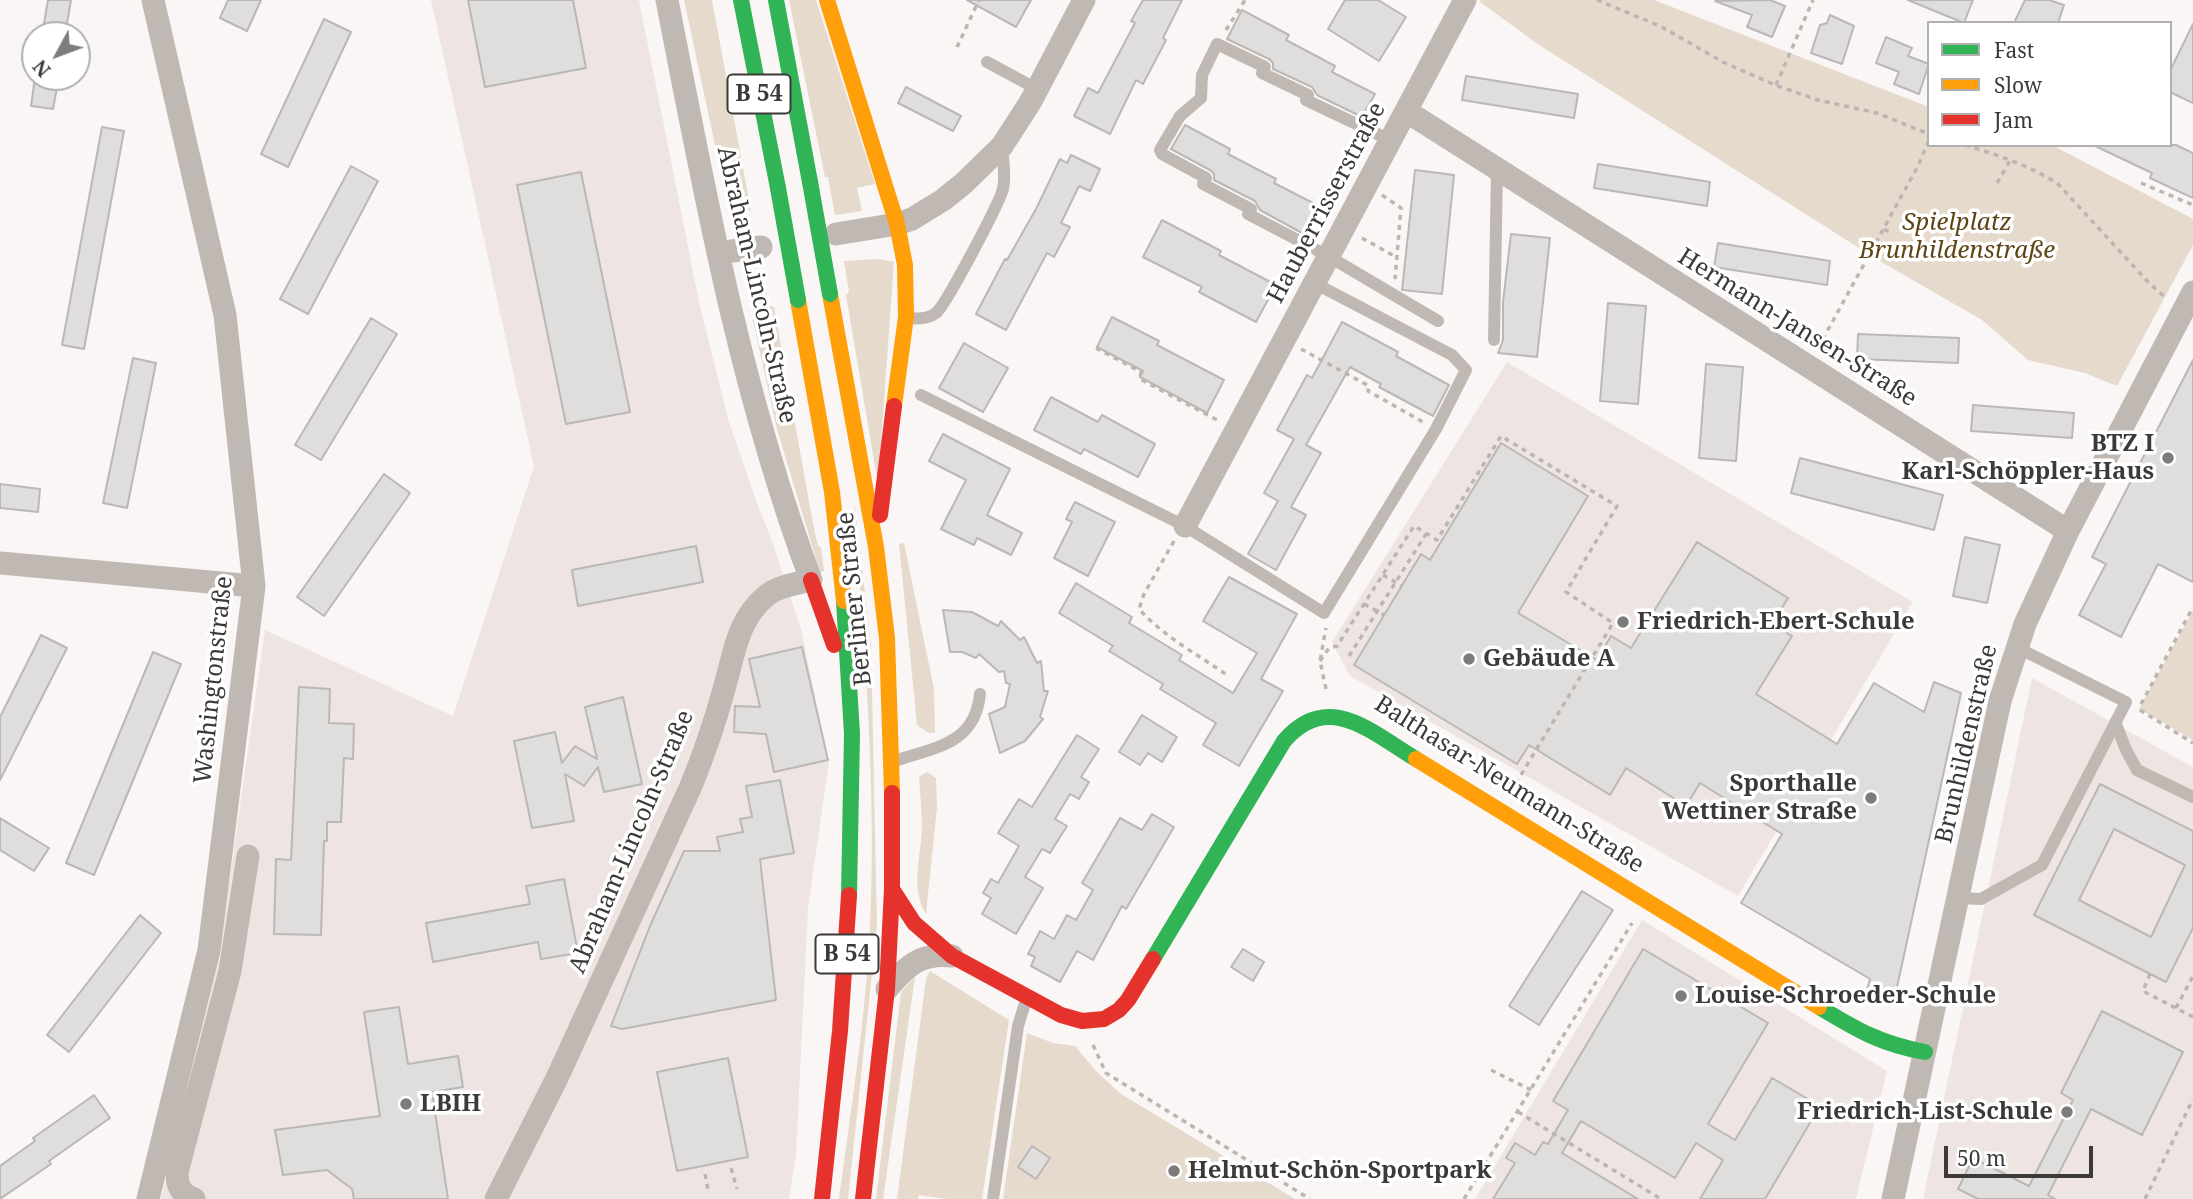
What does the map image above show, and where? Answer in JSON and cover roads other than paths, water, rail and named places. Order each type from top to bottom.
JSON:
[{"type":"main road","name":"Berliner Straße","points":[[741,0],[798,300],[840,555],[852,707],[852,877],[829,1149],[822,1199]]},
{"type":"main road","name":"Berliner Straße","points":[[776,0],[876,547],[887,638],[892,889],[887,989],[863,1199]]},
{"type":"main road","points":[[827,0],[897,224],[905,265],[906,317],[876,547]]},
{"type":"main road","points":[[811,580],[852,707]]},
{"type":"main road","name":"Balthasar-Neumann-Straße","points":[[1027,998],[1061,1015],[1082,1021],[1104,1019],[1119,1010],[1128,1000],[1284,741],[1301,723],[1321,715],[1332,715],[1357,723],[1860,1032],[1894,1045],[1924,1052]]},
{"type":"main road","points":[[892,889],[914,923],[952,956],[1027,998]]},
{"type":"street","name":"Washingtonstraße","points":[[148,1199],[209,950],[254,586],[225,315],[153,0]]},
{"type":"street","name":"Abraham-Lincoln-Straße","points":[[496,1199],[557,1078],[691,786],[710,734],[740,630],[751,611],[767,595],[779,588],[811,580],[752,399],[718,253],[667,0]]},
{"type":"street","points":[[836,234],[897,224],[922,214],[964,184],[1002,146],[1037,89],[1084,0]]},
{"type":"street","name":"Hauberrisserstraße","points":[[1185,526],[1465,0]]},
{"type":"street","name":"Hermann-Jansen-Straße","points":[[1406,111],[2068,531]]},
{"type":"street","points":[[718,253],[761,247]]},
{"type":"street","name":"Brunhildenstraße","points":[[1893,1199],[2000,701],[2016,647],[2068,531],[2188,302]]},
{"type":"street","points":[[0,562],[254,586]]},
{"type":"street","points":[[194,1199],[179,1188],[177,1171],[230,971],[248,856]]},
{"type":"street","points":[[887,989],[926,956],[952,956]]},
{"type":"lane","points":[[1390,141],[1306,100],[1308,95],[1262,73],[1265,67],[1217,44],[1202,75],[1201,98],[1180,116],[1160,150],[1162,154],[1206,178],[1203,184],[1251,209],[1248,214],[1328,256],[1438,321]]},
{"type":"lane","points":[[987,62],[1037,89]]},
{"type":"lane","points":[[906,317],[926,318],[935,313],[951,292],[1002,192],[1002,146]]},
{"type":"lane","points":[[1494,340],[1497,169]]},
{"type":"lane","points":[[921,395],[1185,526],[1324,613],[1436,429],[1466,370],[1451,355],[1314,283]]},
{"type":"lane","points":[[1958,898],[1981,899],[2042,864],[2126,702],[2016,647]]},
{"type":"lane","points":[[891,762],[957,738],[968,729],[978,712],[980,694]]},
{"type":"lane","points":[[2116,724],[2137,770],[2193,797]]},
{"type":"lane","points":[[993,1199],[1017,1026],[1027,998]]},
{"type":"place","name":"BTZ I Karl-Schöppler-Haus","points":[[2168,458]]},
{"type":"place","name":"Friedrich-Ebert-Schule","points":[[1623,622]]},
{"type":"place","name":"Gebäude A","points":[[1469,659]]},
{"type":"place","name":"Sporthalle Wettiner Straße","points":[[1871,798]]},
{"type":"place","name":"Louise-Schroeder-Schule","points":[[1681,996]]},
{"type":"place","name":"LBIH","points":[[406,1104]]},
{"type":"place","name":"Friedrich-List-Schule","points":[[2067,1112]]},
{"type":"place","name":"Helmut-Schön-Sportpark","points":[[1174,1171]]},
{"type":"park label","name":"Spielplatz Brunhildenstraße","points":[[1957,237]]}]
